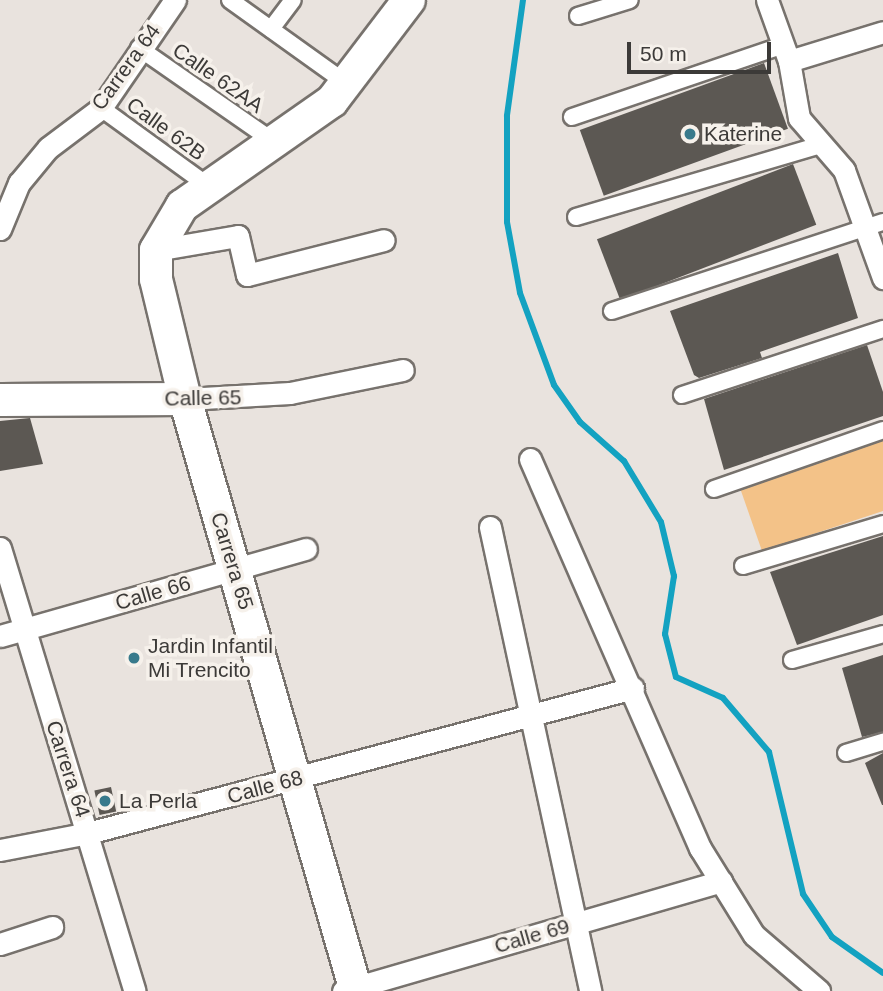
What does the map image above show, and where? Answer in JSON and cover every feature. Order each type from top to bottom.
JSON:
[{"type":"main road","points":[[156,250],[182,206],[207,185],[301,127],[346,83],[409,0]]},
{"type":"main road","name":"Carrera 65","points":[[156,250],[156,279],[185,399],[298,779],[351,990]]},
{"type":"main road","name":"Calle 65","points":[[0,400],[185,399]]},
{"type":"street","name":"Carrera 64","points":[[0,229],[19,183],[48,148],[101,108],[139,48],[175,0]]},
{"type":"street","points":[[230,0],[346,83]]},
{"type":"street","points":[[271,29],[293,0]]},
{"type":"street","points":[[578,16],[629,0]]},
{"type":"street","points":[[767,0],[787,53],[799,118],[844,170],[875,225],[883,278]]},
{"type":"street","points":[[572,117],[787,53],[883,32]]},
{"type":"street","name":"Calle 62AA","points":[[139,48],[274,142]]},
{"type":"street","name":"Calle 62B","points":[[101,108],[207,185]]},
{"type":"street","points":[[576,217],[820,145]]},
{"type":"street","points":[[612,311],[875,225]]},
{"type":"street","points":[[156,250],[238,236],[247,275],[384,240]]},
{"type":"street","points":[[681,395],[883,329]]},
{"type":"street","name":"Calle 65","points":[[185,399],[290,393],[403,370]]},
{"type":"street","points":[[714,489],[883,430]]},
{"type":"street","points":[[530,459],[633,688],[700,848],[754,935],[819,991]]},
{"type":"street","points":[[743,566],[883,524]]},
{"type":"street","points":[[489,527],[590,991]]},
{"type":"street","name":"Carrera 64","points":[[0,548],[135,991]]},
{"type":"street","name":"Calle 66","points":[[0,636],[306,549]]},
{"type":"street","points":[[792,660],[883,634]]},
{"type":"street","name":"Calle 68","points":[[0,850],[88,833],[633,688]]},
{"type":"street","points":[[846,753],[883,742]]},
{"type":"street","name":"Calle 69","points":[[351,990],[720,881]]},
{"type":"street","points":[[0,944],[52,927]]},
{"type":"shaded area","points":[[883,438],[883,511],[762,551],[740,488]]},
{"type":"building","points":[[764,63],[788,129],[604,196],[580,130]]},
{"type":"building","points":[[793,164],[816,225],[620,300],[597,239]]},
{"type":"building","points":[[838,253],[858,318],[760,352],[762,358],[699,378],[694,375],[670,311]]},
{"type":"building","points":[[867,345],[883,392],[883,416],[724,470],[704,399]]},
{"type":"building","points":[[30,418],[43,464],[0,471],[0,421]]},
{"type":"building","points":[[883,536],[883,615],[797,645],[770,572]]},
{"type":"building","points":[[883,655],[883,732],[862,737],[842,668]]},
{"type":"building","points":[[883,753],[883,805],[882,805],[865,763]]},
{"type":"building","name":"La Perla","points":[[111,787],[116,811],[100,815],[94,791]]},
{"type":"waterway","points":[[523,0],[507,116],[507,222],[520,293],[554,385],[580,422],[624,461],[661,522],[674,576],[665,634],[676,677],[723,698],[769,752],[803,894],[832,937],[883,973]]},
{"type":"place","name":"Katerine","points":[[690,134]]},
{"type":"place","name":"Jardin Infantil Mi Trencito","points":[[134,658]]},
{"type":"place","name":"La Perla","points":[[105,801]]}]
